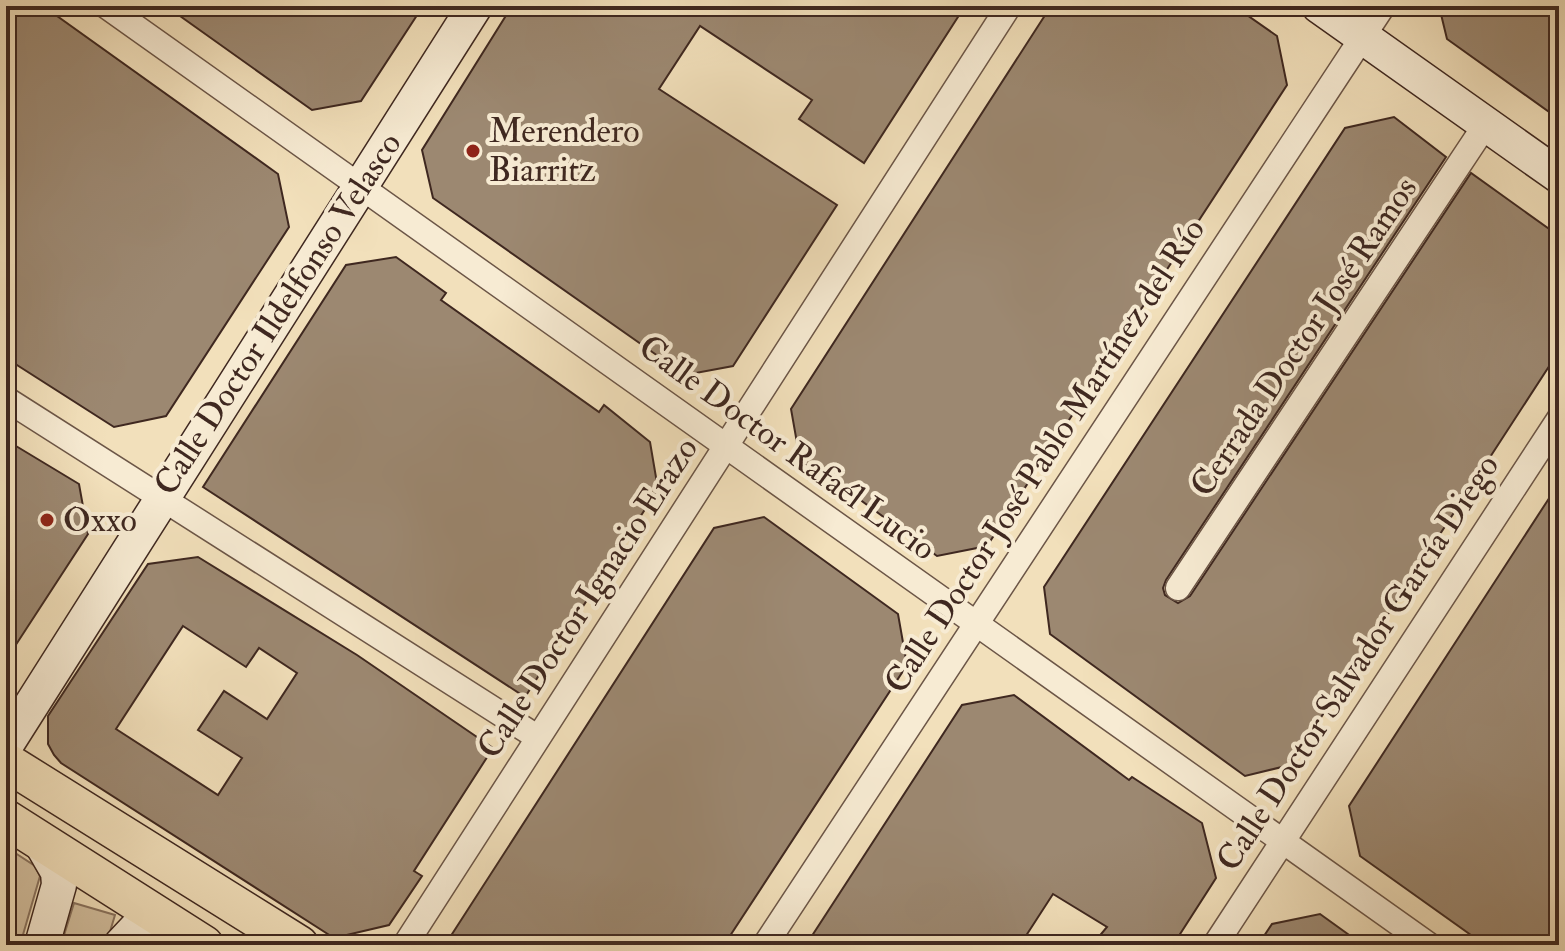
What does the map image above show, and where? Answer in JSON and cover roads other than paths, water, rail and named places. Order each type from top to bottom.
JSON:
[{"type":"main road","points":[[6,762],[299,945]]},
{"type":"main road","points":[[6,819],[204,945]]},
{"type":"street","name":"Calle Doctor Rafaél Lucio","points":[[106,6],[1429,945]]},
{"type":"street","name":"Calle Doctor Ildelfonso Velasco","points":[[6,745],[475,6]]},
{"type":"street","name":"Calle Doctor Ignacio Erazo","points":[[405,945],[1009,6]]},
{"type":"street","points":[[1319,6],[1559,176]]},
{"type":"street","name":"Calle Doctor José Pablo Martínez del Río","points":[[765,945],[1383,6]]},
{"type":"street","name":"Cerrada Doctor José Ramos","points":[[1178,588],[1486,124]]},
{"type":"street","points":[[6,399],[537,737]]},
{"type":"street","name":"Calle Doctor Salvador García Diego","points":[[1215,945],[1559,419]]},
{"type":"street","points":[[40,841],[58,872],[59,885],[42,945]]},
{"type":"street","points":[[121,945],[152,912]]},
{"type":"place","name":"Merendero Biarritz","points":[[473,151]]},
{"type":"place","name":"Oxxo","points":[[47,520]]}]
